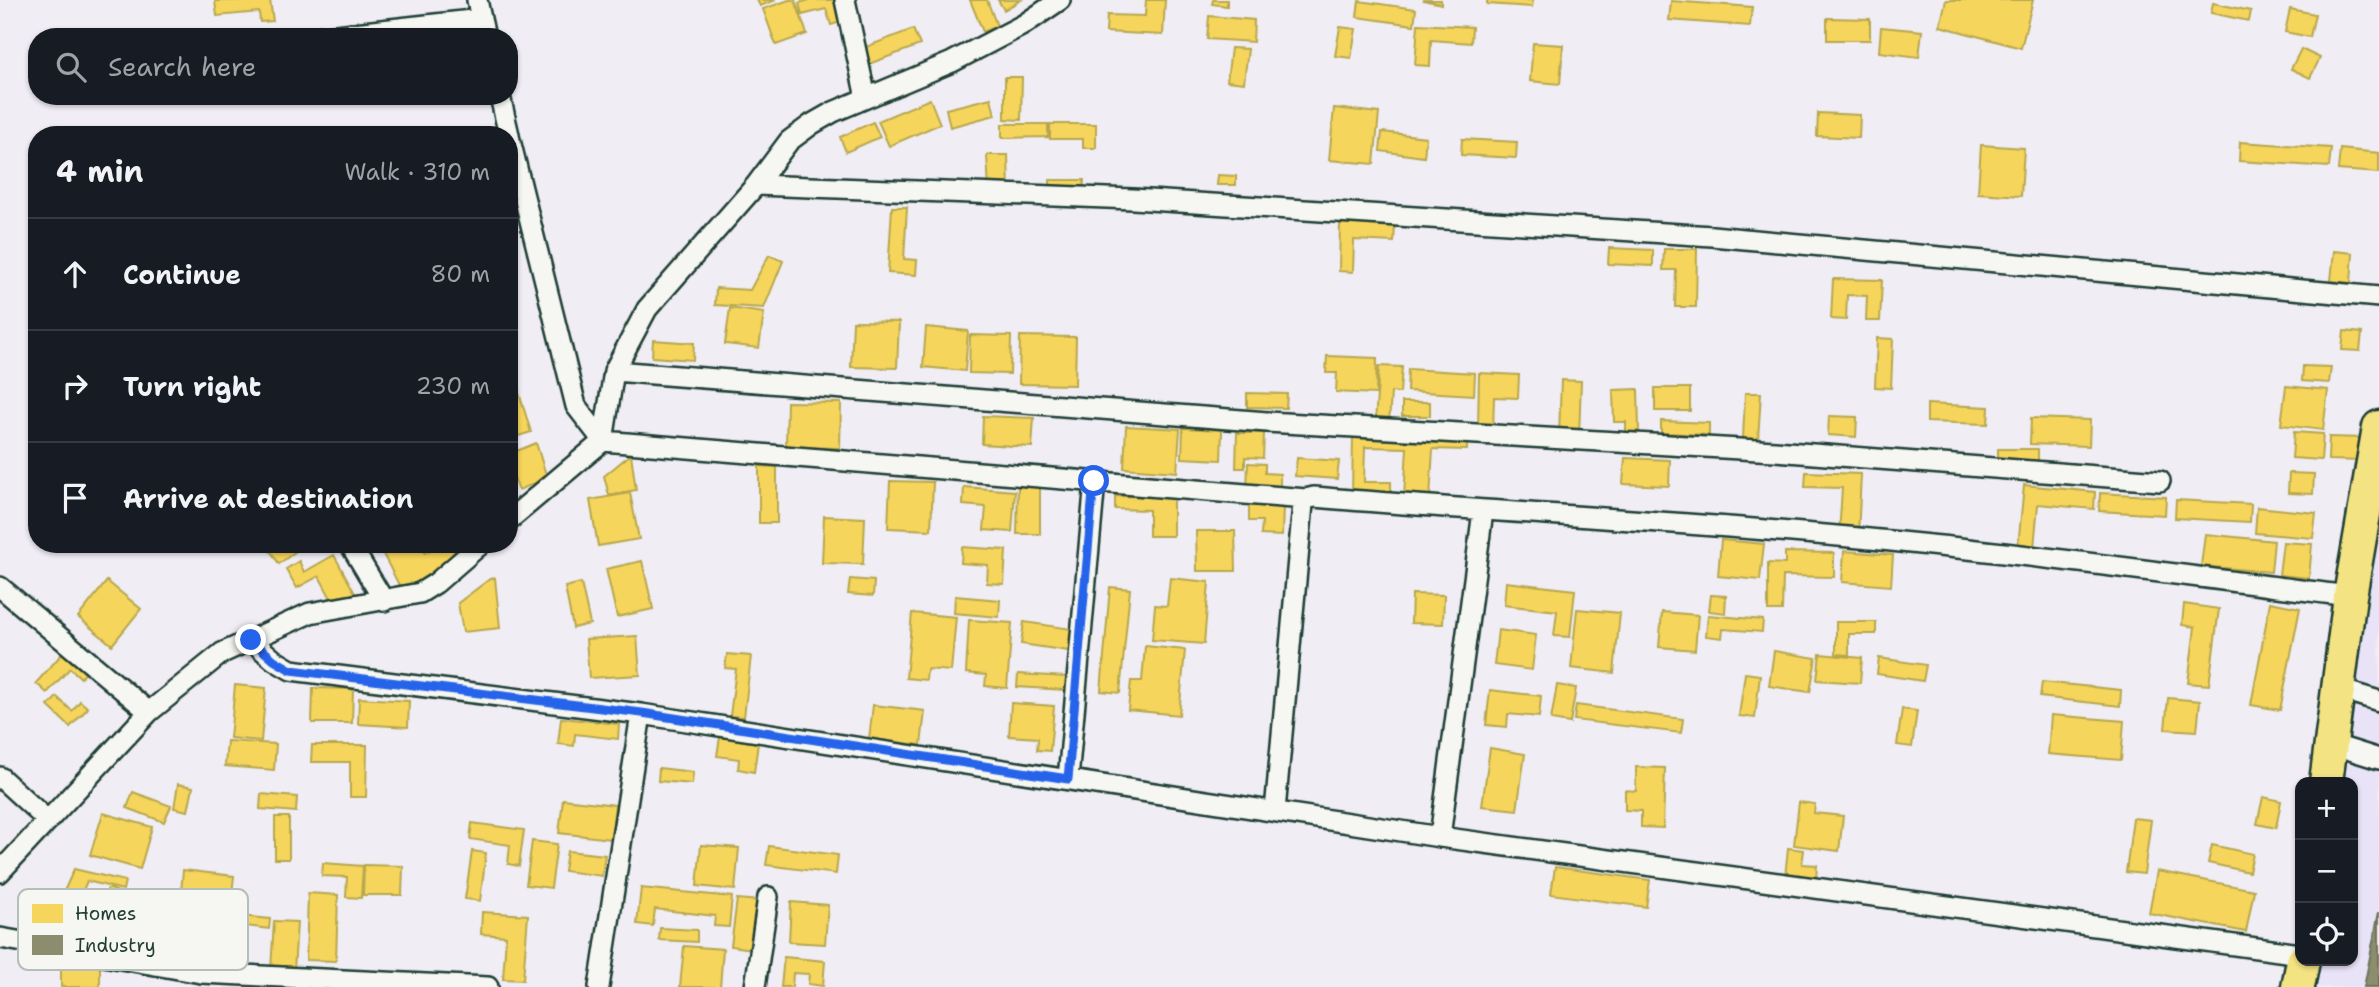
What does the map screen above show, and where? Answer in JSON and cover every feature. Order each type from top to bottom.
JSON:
[{"type":"highway","points":[[2327,777],[2350,596],[2379,427]]},
{"type":"highway","points":[[2298,987],[2302,966]]},
{"type":"street","points":[[845,0],[866,98]]},
{"type":"street","points":[[518,512],[603,441],[614,372],[647,309],[756,185],[789,141],[833,112],[952,62],[1023,25],[1060,0]]},
{"type":"street","points":[[400,28],[481,19]]},
{"type":"street","points":[[501,105],[507,126]]},
{"type":"street","points":[[518,171],[576,406],[603,441],[1306,499],[1314,497],[1677,523],[1921,544],[2350,596]]},
{"type":"street","points":[[756,185],[1133,199],[1712,236],[2379,297]]},
{"type":"street","points":[[614,372],[1267,422],[1774,451],[2160,481]]},
{"type":"street","points":[[1068,779],[1094,481]]},
{"type":"street","points":[[1275,811],[1301,518],[1306,499]]},
{"type":"street","points":[[1440,837],[1483,511]]},
{"type":"street","points":[[355,553],[384,601]]},
{"type":"street","points":[[0,872],[149,712],[222,653],[310,613],[420,593],[471,553]]},
{"type":"street","points":[[0,587],[149,712]]},
{"type":"street","points":[[251,640],[274,660],[291,670],[642,713],[1440,837],[2295,953]]},
{"type":"street","points":[[2339,688],[2379,701]]},
{"type":"street","points":[[599,987],[642,713]]},
{"type":"street","points":[[2331,744],[2379,759]]},
{"type":"street","points":[[0,777],[48,821]]},
{"type":"street","points":[[755,987],[768,897]]},
{"type":"street","points":[[0,938],[18,941]]},
{"type":"street","points":[[184,970],[356,984],[488,987]]},
{"type":"shaded area","points":[[2379,427],[2379,987],[2298,987],[2302,966],[2358,966],[2358,777],[2327,777]]},
{"type":"building: Homes","points":[[270,0],[273,21],[260,22],[259,12],[217,16],[215,1]]},
{"type":"building: Homes","points":[[757,0],[776,0],[760,6]]},
{"type":"building: Homes","points":[[795,0],[807,34],[776,45],[763,9]]},
{"type":"building: Homes","points":[[809,0],[838,0],[844,21],[831,25],[826,9],[802,15],[799,3]]},
{"type":"building: Homes","points":[[970,0],[987,0],[997,26],[983,32]]},
{"type":"building: Homes","points":[[998,0],[1021,0],[1004,10]]},
{"type":"building: Homes","points":[[1146,0],[1165,0],[1163,35],[1106,32],[1107,15],[1145,16]]},
{"type":"building: Homes","points":[[1213,0],[1227,0],[1227,6],[1212,4]]},
{"type":"building: Homes","points":[[1423,0],[1441,0],[1441,4]]},
{"type":"building: Homes","points":[[1487,0],[1533,0],[1532,7],[1487,4]]},
{"type":"building: Homes","points":[[1946,0],[2033,0],[2021,48],[1940,26]]},
{"type":"building: Homes","points":[[1359,1],[1416,9],[1414,25],[1357,17]]},
{"type":"building: Homes","points":[[1671,1],[1752,7],[1750,26],[1669,20]]},
{"type":"building: Homes","points":[[2213,3],[2251,11],[2249,21],[2211,13]]},
{"type":"building: Homes","points":[[2290,9],[2315,14],[2310,37],[2285,32]]},
{"type":"building: Homes","points":[[1209,16],[1254,20],[1253,42],[1207,39]]},
{"type":"building: Homes","points":[[1827,18],[1870,19],[1870,40],[1827,40]]},
{"type":"building: Homes","points":[[1418,24],[1472,27],[1471,43],[1431,40],[1430,66],[1415,65]]},
{"type":"building: Homes","points":[[1340,27],[1356,29],[1351,58],[1335,56]]},
{"type":"building: Homes","points":[[1881,27],[1922,31],[1919,57],[1879,52]]},
{"type":"building: Homes","points":[[913,29],[920,45],[869,64],[863,48]]},
{"type":"building: Homes","points":[[1533,43],[1563,45],[1560,84],[1530,81]]},
{"type":"building: Homes","points":[[1231,48],[1248,49],[1244,83],[1227,81]]},
{"type":"building: Homes","points":[[2301,49],[2320,58],[2310,78],[2291,69]]},
{"type":"building: Homes","points":[[1005,77],[1022,77],[1021,120],[1005,119]]},
{"type":"building: Homes","points":[[991,98],[995,115],[950,127],[946,109]]},
{"type":"building: Homes","points":[[930,99],[940,124],[889,146],[878,121]]},
{"type":"building: Homes","points":[[1334,108],[1379,113],[1374,164],[1329,160]]},
{"type":"building: Homes","points":[[1818,113],[1860,115],[1859,138],[1817,136]]},
{"type":"building: Homes","points":[[873,122],[880,137],[846,152],[840,137]]},
{"type":"building: Homes","points":[[1002,124],[1048,124],[1048,137],[1002,138]]},
{"type":"building: Homes","points":[[1050,124],[1096,124],[1096,148],[1083,148],[1083,139],[1050,139]]},
{"type":"building: Homes","points":[[1382,132],[1426,137],[1424,157],[1380,151]]},
{"type":"building: Homes","points":[[1462,139],[1517,142],[1516,158],[1461,155]]},
{"type":"building: Homes","points":[[2240,142],[2331,148],[2329,167],[2239,161]]},
{"type":"building: Homes","points":[[1981,145],[2024,148],[2021,196],[1978,193]]},
{"type":"building: Homes","points":[[2340,149],[2379,153],[2379,173],[2338,170]]},
{"type":"building: Homes","points":[[987,155],[1008,155],[1009,190],[989,190]]},
{"type":"building: Homes","points":[[1218,175],[1236,176],[1236,185],[1217,185]]},
{"type":"building: Homes","points":[[1050,180],[1084,180],[1083,193],[1050,193]]},
{"type":"building: Homes","points":[[892,207],[907,207],[904,259],[917,260],[916,275],[888,273]]},
{"type":"building: Homes","points":[[1340,223],[1395,225],[1394,242],[1354,240],[1353,272],[1339,271]]},
{"type":"building: Homes","points":[[1609,248],[1653,250],[1653,266],[1608,264]]},
{"type":"building: Homes","points":[[1664,249],[1697,249],[1696,307],[1675,307],[1676,270],[1663,270]]},
{"type":"building: Homes","points":[[2334,251],[2353,253],[2351,283],[2331,281]]},
{"type":"building: Homes","points":[[769,255],[783,261],[764,308],[715,305],[716,288],[750,290]]},
{"type":"building: Homes","points":[[1833,279],[1882,280],[1880,321],[1866,321],[1867,296],[1847,295],[1846,320],[1831,319]]},
{"type":"building: Homes","points":[[730,308],[764,313],[759,348],[725,344]]},
{"type":"building: Homes","points":[[853,321],[899,322],[897,368],[851,367]]},
{"type":"building: Homes","points":[[926,327],[968,331],[965,371],[923,367]]},
{"type":"building: Homes","points":[[2344,331],[2362,333],[2360,351],[2342,350]]},
{"type":"building: Homes","points":[[970,335],[1011,336],[1010,374],[969,373]]},
{"type":"building: Homes","points":[[1020,336],[1076,337],[1075,385],[1019,384]]},
{"type":"building: Homes","points":[[1877,338],[1893,339],[1891,388],[1875,387]]},
{"type":"building: Homes","points":[[653,340],[694,343],[693,360],[652,357]]},
{"type":"building: Homes","points":[[1327,356],[1377,358],[1376,394],[1336,392],[1337,373],[1326,373]]},
{"type":"building: Homes","points":[[1379,366],[1402,367],[1400,393],[1391,392],[1389,424],[1375,423]]},
{"type":"building: Homes","points":[[2303,366],[2331,367],[2329,383],[2302,381]]},
{"type":"building: Homes","points":[[1408,369],[1475,373],[1474,395],[1407,391]]},
{"type":"building: Homes","points":[[1479,373],[1519,375],[1518,398],[1494,397],[1493,430],[1478,429]]},
{"type":"building: Homes","points":[[1561,380],[1581,381],[1579,437],[1559,436]]},
{"type":"building: Homes","points":[[2286,386],[2328,390],[2323,430],[2281,425]]},
{"type":"building: Homes","points":[[1655,388],[1690,388],[1690,411],[1655,411]]},
{"type":"building: Homes","points":[[1638,389],[1639,431],[1626,432],[1626,422],[1614,422],[1613,390]]},
{"type":"building: Homes","points":[[518,393],[531,432],[518,436]]},
{"type":"building: Homes","points":[[1247,393],[1287,394],[1286,408],[1247,407]]},
{"type":"building: Homes","points":[[1745,393],[1761,393],[1758,440],[1743,439]]},
{"type":"building: Homes","points":[[787,402],[841,403],[840,448],[786,447]]},
{"type":"building: Homes","points":[[1402,402],[1430,402],[1430,416],[1402,416]]},
{"type":"building: Homes","points":[[1927,404],[1989,407],[1988,424],[1927,422]]},
{"type":"building: Homes","points":[[983,416],[1034,418],[1032,447],[982,444]]},
{"type":"building: Homes","points":[[1829,416],[1857,417],[1856,437],[1828,435]]},
{"type":"building: Homes","points":[[2031,418],[2090,420],[2089,446],[2030,444]]},
{"type":"building: Homes","points":[[1661,421],[1709,423],[1709,435],[1661,433]]},
{"type":"building: Homes","points":[[1126,426],[1180,429],[1177,472],[1124,468]]},
{"type":"building: Homes","points":[[1183,428],[1222,430],[1221,460],[1182,458]]},
{"type":"building: Homes","points":[[2294,432],[2323,434],[2321,460],[2292,458]]},
{"type":"building: Homes","points":[[1237,433],[1264,433],[1263,458],[1245,457],[1245,468],[1236,468]]},
{"type":"building: Homes","points":[[1353,437],[1467,441],[1467,450],[1433,449],[1430,498],[1404,497],[1407,448],[1365,447],[1364,482],[1391,482],[1391,496],[1352,495]]},
{"type":"building: Homes","points":[[2329,437],[2365,438],[2364,461],[2328,460]]},
{"type":"building: Homes","points":[[536,443],[547,478],[519,490],[518,450]]},
{"type":"building: Homes","points":[[1998,449],[2038,449],[2038,463],[1998,462]]},
{"type":"building: Homes","points":[[631,454],[636,490],[609,495],[604,476]]},
{"type":"building: Homes","points":[[1297,458],[1339,461],[1337,479],[1295,476]]},
{"type":"building: Homes","points":[[1625,458],[1670,460],[1669,486],[1623,484]]},
{"type":"building: Homes","points":[[1248,463],[1265,464],[1265,473],[1280,474],[1280,492],[1247,491]]},
{"type":"building: Homes","points":[[759,466],[777,467],[777,523],[759,523]]},
{"type":"building: Homes","points":[[1806,472],[1861,474],[1858,536],[1839,535],[1842,488],[1805,487]]},
{"type":"building: Homes","points":[[2289,473],[2314,474],[2313,494],[2288,493]]},
{"type":"building: Homes","points":[[890,481],[933,482],[931,530],[888,528]]},
{"type":"building: Homes","points":[[1018,485],[1040,486],[1040,534],[1017,534]]},
{"type":"building: Homes","points":[[2024,485],[2095,492],[2094,509],[2038,504],[2034,548],[2018,547]]},
{"type":"building: Homes","points":[[964,487],[1015,491],[1012,532],[984,530],[986,507],[963,505]]},
{"type":"building: Homes","points":[[630,493],[639,539],[598,546],[590,500]]},
{"type":"building: Homes","points":[[2100,493],[2166,497],[2165,515],[2099,511]]},
{"type":"building: Homes","points":[[1115,496],[1173,497],[1173,536],[1149,536],[1149,510],[1115,509]]},
{"type":"building: Homes","points":[[2176,500],[2251,504],[2250,522],[2175,518]]},
{"type":"building: Homes","points":[[1249,505],[1283,506],[1282,536],[1261,535],[1262,521],[1249,521]]},
{"type":"building: Homes","points":[[2257,507],[2316,513],[2313,538],[2255,533]]},
{"type":"building: Homes","points":[[824,516],[865,518],[863,564],[822,563]]},
{"type":"building: Homes","points":[[1196,531],[1235,531],[1236,571],[1197,571]]},
{"type":"building: Homes","points":[[2205,534],[2274,541],[2271,572],[2201,566]]},
{"type":"building: Homes","points":[[1721,540],[1764,544],[1760,580],[1718,576]]},
{"type":"building: Homes","points":[[2283,542],[2312,544],[2309,578],[2279,575]]},
{"type":"building: Homes","points":[[962,547],[1006,550],[1004,584],[987,583],[988,565],[961,563]]},
{"type":"building: Homes","points":[[1844,551],[1893,555],[1891,586],[1842,582]]},
{"type":"building: Homes","points":[[1785,552],[1834,553],[1834,577],[1783,576],[1782,611],[1768,611],[1768,563],[1785,564]]},
{"type":"building: Homes","points":[[272,553],[293,553],[279,564]]},
{"type":"building: Homes","points":[[455,553],[459,561],[402,591],[383,554]]},
{"type":"building: Homes","points":[[334,555],[356,595],[335,606],[319,576],[297,588],[286,569],[299,561],[304,572]]},
{"type":"building: Homes","points":[[642,561],[653,609],[617,617],[606,569]]},
{"type":"building: Homes","points":[[491,578],[495,578],[500,628],[463,632],[458,603]]},
{"type":"building: Homes","points":[[1170,578],[1209,582],[1204,644],[1152,640],[1155,605],[1167,606]]},
{"type":"building: Homes","points":[[850,579],[874,581],[873,596],[848,594]]},
{"type":"building: Homes","points":[[107,581],[141,609],[112,645],[78,617]]},
{"type":"building: Homes","points":[[1506,582],[1575,590],[1570,637],[1554,636],[1557,611],[1504,605]]},
{"type":"building: Homes","points":[[581,583],[590,624],[573,628],[565,587]]},
{"type":"building: Homes","points":[[1110,587],[1130,589],[1120,693],[1101,691]]},
{"type":"building: Homes","points":[[1412,594],[1444,595],[1443,624],[1411,623]]},
{"type":"building: Homes","points":[[1711,595],[1726,596],[1725,613],[1709,611]]},
{"type":"building: Homes","points":[[955,596],[1000,600],[999,617],[954,613]]},
{"type":"building: Homes","points":[[2270,602],[2300,608],[2280,710],[2251,705]]},
{"type":"building: Homes","points":[[2184,604],[2219,609],[2209,685],[2188,683],[2195,627],[2182,625]]},
{"type":"building: Homes","points":[[1577,609],[1620,613],[1614,673],[1571,668]]},
{"type":"building: Homes","points":[[1662,612],[1698,615],[1695,650],[1659,647]]},
{"type":"building: Homes","points":[[912,613],[956,617],[951,671],[927,669],[926,680],[906,678]]},
{"type":"building: Homes","points":[[1708,615],[1763,620],[1762,632],[1723,629],[1722,638],[1706,636]]},
{"type":"building: Homes","points":[[969,620],[1012,623],[1007,688],[985,686],[986,675],[966,673]]},
{"type":"building: Homes","points":[[1024,622],[1072,629],[1069,651],[1021,644]]},
{"type":"building: Homes","points":[[1836,622],[1876,622],[1876,634],[1849,634],[1849,655],[1836,654]]},
{"type":"building: Homes","points":[[1498,630],[1536,635],[1532,670],[1494,665]]},
{"type":"building: Homes","points":[[637,636],[640,675],[589,678],[586,639]]},
{"type":"building: Homes","points":[[1145,646],[1185,650],[1179,715],[1128,710],[1131,681],[1142,681]]},
{"type":"building: Homes","points":[[68,647],[91,667],[81,678],[70,668],[47,693],[36,683]]},
{"type":"building: Homes","points":[[1774,651],[1816,658],[1810,692],[1769,686]]},
{"type":"building: Homes","points":[[727,654],[751,656],[744,717],[730,716],[736,669],[725,668]]},
{"type":"building: Homes","points":[[1820,654],[1862,658],[1860,683],[1817,680]]},
{"type":"building: Homes","points":[[1879,658],[1926,665],[1923,681],[1877,674]]},
{"type":"building: Homes","points":[[1745,673],[1760,675],[1755,718],[1739,716]]},
{"type":"building: Homes","points":[[1018,674],[1066,677],[1065,690],[1017,687]]},
{"type":"building: Homes","points":[[2042,682],[2121,690],[2120,706],[2040,697]]},
{"type":"building: Homes","points":[[235,685],[266,688],[261,741],[230,738]]},
{"type":"building: Homes","points":[[1557,685],[1576,688],[1570,723],[1551,720]]},
{"type":"building: Homes","points":[[313,688],[353,689],[352,723],[312,723]]},
{"type":"building: Homes","points":[[1490,690],[1541,696],[1539,717],[1508,714],[1507,727],[1486,725]]},
{"type":"building: Homes","points":[[57,697],[72,711],[80,701],[88,708],[70,727],[48,706]]},
{"type":"building: Homes","points":[[359,698],[409,701],[408,727],[358,724]]},
{"type":"building: Homes","points":[[2168,698],[2200,701],[2197,731],[2165,729]]},
{"type":"building: Homes","points":[[1011,703],[1054,706],[1050,751],[1037,750],[1038,738],[1009,736]]},
{"type":"building: Homes","points":[[873,705],[925,711],[921,745],[869,739]]},
{"type":"building: Homes","points":[[1576,705],[1683,719],[1681,733],[1574,720]]},
{"type":"building: Homes","points":[[1902,709],[1917,711],[1912,747],[1897,745]]},
{"type":"building: Homes","points":[[2051,715],[2124,721],[2121,760],[2048,754]]},
{"type":"building: Homes","points":[[561,718],[619,724],[618,739],[575,734],[574,746],[558,744]]},
{"type":"building: Homes","points":[[720,737],[758,743],[754,772],[738,769],[739,759],[717,756]]},
{"type":"building: Homes","points":[[227,741],[276,744],[274,770],[225,766]]},
{"type":"building: Homes","points":[[312,745],[367,745],[366,797],[350,797],[350,762],[311,762]]},
{"type":"building: Homes","points":[[1490,748],[1525,754],[1517,810],[1482,806]]},
{"type":"building: Homes","points":[[1636,767],[1665,768],[1663,828],[1641,827],[1641,811],[1625,810],[1625,790],[1636,791]]},
{"type":"building: Homes","points":[[659,768],[693,772],[692,784],[658,781]]},
{"type":"building: Homes","points":[[178,784],[193,787],[188,811],[174,808]]},
{"type":"building: Homes","points":[[133,792],[171,806],[164,822],[127,808]]},
{"type":"building: Homes","points":[[261,794],[297,797],[296,812],[260,809]]},
{"type":"building: Homes","points":[[2263,797],[2281,801],[2276,828],[2257,824]]},
{"type":"building: Homes","points":[[563,799],[615,805],[611,839],[559,833]]},
{"type":"building: Homes","points":[[1799,802],[1815,804],[1814,813],[1843,816],[1839,851],[1794,845]]},
{"type":"building: Homes","points":[[103,813],[152,827],[140,869],[90,855]]},
{"type":"building: Homes","points":[[275,817],[289,817],[289,859],[275,859]]},
{"type":"building: Homes","points":[[2133,818],[2151,820],[2144,874],[2126,872]]},
{"type":"building: Homes","points":[[472,823],[524,830],[519,866],[508,864],[510,845],[470,839]]},
{"type":"building: Homes","points":[[532,841],[557,844],[551,888],[526,885]]},
{"type":"building: Homes","points":[[701,845],[739,848],[735,890],[697,886]]},
{"type":"building: Homes","points":[[2212,845],[2253,854],[2249,872],[2208,863]]},
{"type":"building: Homes","points":[[769,846],[838,855],[836,874],[766,865]]},
{"type":"building: Homes","points":[[1788,848],[1804,850],[1802,864],[1817,865],[1816,880],[1785,877]]},
{"type":"building: Homes","points":[[472,851],[486,853],[480,901],[465,899]]},
{"type":"building: Homes","points":[[567,851],[605,855],[602,876],[564,871]]},
{"type":"building: Homes","points":[[323,863],[363,866],[361,898],[346,897],[347,877],[322,876]]},
{"type":"building: Homes","points":[[364,865],[403,866],[402,895],[363,895]]},
{"type":"building: Homes","points":[[1555,867],[1650,880],[1646,907],[1551,894]]},
{"type":"building: Homes","points":[[74,869],[125,881],[123,889],[87,881],[84,889],[65,889]]},
{"type":"building: Homes","points":[[183,870],[234,876],[233,889],[181,889]]},
{"type":"building: Homes","points":[[2157,871],[2254,890],[2246,932],[2149,913]]},
{"type":"building: Homes","points":[[641,888],[732,897],[729,927],[714,926],[715,916],[655,909],[653,926],[637,924]]},
{"type":"building: Homes","points":[[308,893],[338,895],[336,961],[306,960]]},
{"type":"building: Homes","points":[[737,899],[759,901],[753,949],[731,946]]},
{"type":"building: Homes","points":[[791,902],[828,905],[825,944],[789,942]]},
{"type":"building: Homes","points":[[482,912],[528,915],[523,980],[503,979],[506,936],[481,934]]},
{"type":"building: Homes","points":[[248,917],[270,919],[269,929],[248,926]]},
{"type":"building: Homes","points":[[274,921],[297,922],[294,971],[271,970]]},
{"type":"building: Homes","points":[[660,928],[697,930],[697,942],[659,940]]},
{"type":"building: Homes","points":[[684,946],[723,949],[720,987],[680,987]]},
{"type":"building: Homes","points":[[784,957],[825,961],[823,986],[808,984],[809,974],[793,973],[792,987],[781,987]]},
{"type":"building: Homes","points":[[61,970],[100,970],[100,987],[61,987]]},
{"type":"building: Industry","points":[[2379,912],[2379,987],[2364,987]]},
{"type":"route","points":[[251,640],[274,660],[291,670],[642,713],[1068,779],[1094,481]]}]
